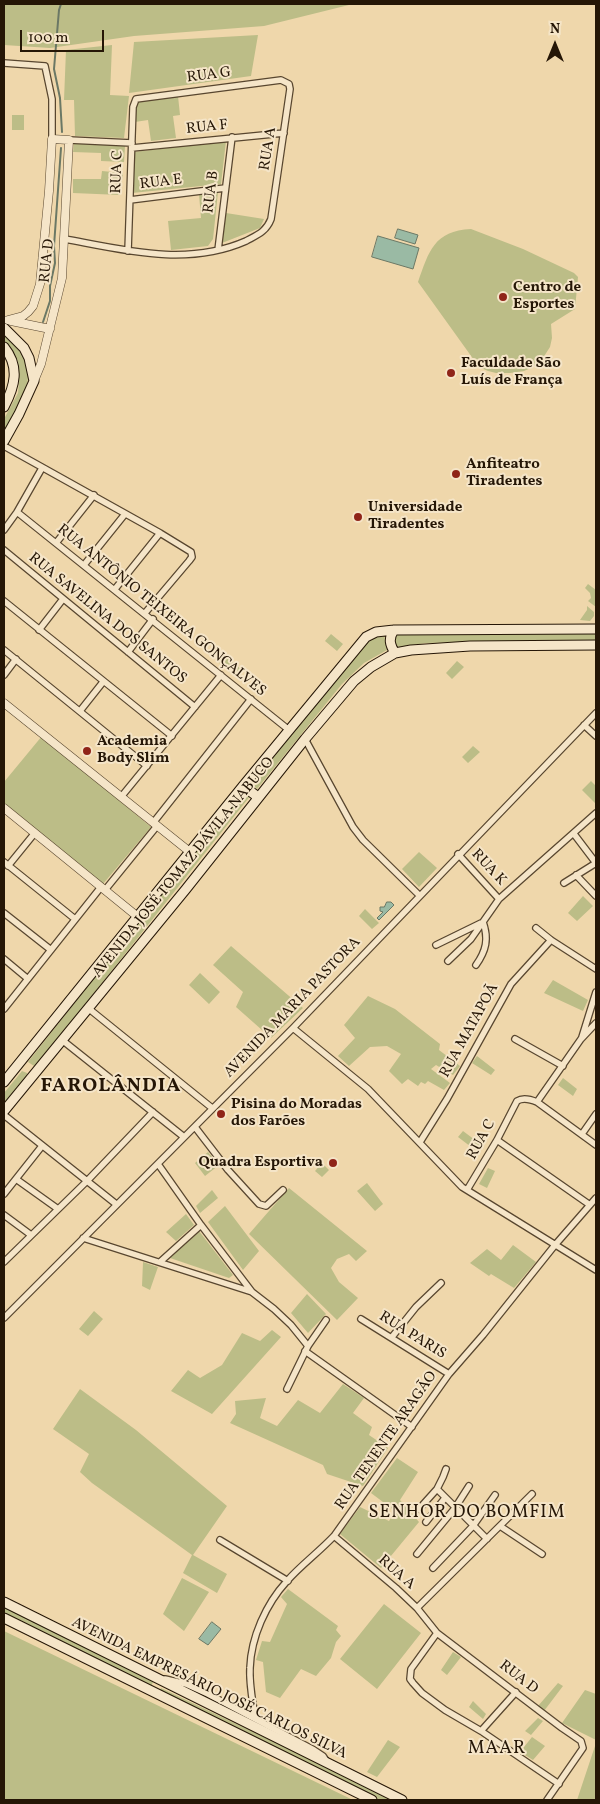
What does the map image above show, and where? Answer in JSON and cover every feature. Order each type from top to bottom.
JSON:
[{"type":"main road","points":[[4,440],[19,414],[34,381],[29,358],[24,348],[12,335],[5,323]]},
{"type":"main road","points":[[4,347],[10,354],[14,366],[15,380],[4,407]]},
{"type":"main road","name":"AVENIDA JOSÉ TOMAZ DÁVILA NABUCO","points":[[4,1082],[366,637],[376,632],[394,630],[596,629]]},
{"type":"main road","points":[[394,630],[390,636],[390,644],[396,654],[436,648],[596,645]]},
{"type":"main road","name":"AVENIDA JOSÉ TOMAZ DÁVILA NABUCO","points":[[4,1111],[186,889],[305,738],[354,681],[396,654]]},
{"type":"main road","points":[[243,786],[258,797]]},
{"type":"main road","points":[[21,1061],[35,1072]]},
{"type":"main road","name":"AVENIDA EMPRESÁRIO JOSÉ CARLOS SILVA","points":[[4,1602],[159,1680],[222,1706],[328,1764],[402,1800]]},
{"type":"main road","name":"AVENIDA EMPRESÁRIO JOSÉ CARLOS SILVA","points":[[4,1618],[372,1800]]},
{"type":"main road","points":[[153,1692],[159,1680]]},
{"type":"street","points":[[4,63],[44,66],[52,99],[49,191],[40,284],[33,306],[28,312],[5,323]]},
{"type":"street","name":"RUA G","points":[[140,97],[281,80]]},
{"type":"street","name":"RUA A","points":[[218,250],[236,245],[255,236],[263,232],[268,226],[290,89],[289,84],[281,80]]},
{"type":"street","name":"RUA C","points":[[128,251],[133,107],[136,99],[140,97]]},
{"type":"street","name":"RUA F","points":[[69,140],[132,145],[284,133]]},
{"type":"street","name":"RUA B","points":[[218,250],[232,137]]},
{"type":"street","points":[[52,139],[69,140]]},
{"type":"street","name":"RUA D","points":[[34,381],[41,364],[62,278],[69,140]]},
{"type":"street","name":"RUA E","points":[[130,200],[225,188]]},
{"type":"street","points":[[65,239],[151,254],[177,255],[218,250]]},
{"type":"street","points":[[5,323],[50,329]]},
{"type":"street","points":[[4,446],[94,495],[191,552],[192,557],[189,561],[145,613]]},
{"type":"street","points":[[4,530],[17,512],[42,468]]},
{"type":"street","points":[[56,542],[94,495]]},
{"type":"street","name":"RUA ANTÔNIO TEIXEIRA GONÇALVES","points":[[17,512],[289,730]]},
{"type":"street","points":[[84,565],[125,514]]},
{"type":"street","points":[[115,589],[160,533]]},
{"type":"street","name":"RUA SAVELINA DOS SANTOS","points":[[4,550],[195,707]]},
{"type":"street","points":[[39,630],[63,599]]},
{"type":"street","points":[[4,601],[172,736]]},
{"type":"street","points":[[128,652],[152,619]]},
{"type":"street","points":[[4,650],[147,766]]},
{"type":"street","points":[[4,675],[16,659]]},
{"type":"street","points":[[121,797],[221,674]]},
{"type":"street","points":[[80,711],[104,682]]},
{"type":"street","points":[[4,1009],[75,919],[156,824],[252,699]]},
{"type":"street","points":[[4,702],[190,852]]},
{"type":"street","name":"AVENIDA MARIA PASTORA","points":[[5,1316],[293,1028],[420,896],[511,796],[596,712]]},
{"type":"street","points":[[584,725],[596,736]]},
{"type":"street","points":[[305,738],[353,827],[363,840],[420,896]]},
{"type":"street","points":[[4,808],[138,918]]},
{"type":"street","points":[[448,961],[468,943],[499,899],[596,813]]},
{"type":"street","points":[[34,834],[6,864],[75,919]]},
{"type":"street","points":[[564,883],[596,863],[574,834]]},
{"type":"street","name":"RUA K","points":[[458,854],[499,899]]},
{"type":"street","points":[[576,875],[596,896]]},
{"type":"street","points":[[4,913],[50,950]]},
{"type":"street","points":[[436,945],[483,922]]},
{"type":"street","points":[[476,965],[486,944],[487,933],[483,922]]},
{"type":"street","points":[[536,928],[596,969]]},
{"type":"street","name":"RUA MATAPOÃ","points":[[420,1142],[447,1099],[507,989],[551,940]]},
{"type":"street","points":[[4,959],[28,979]]},
{"type":"street","points":[[581,1039],[596,992]]},
{"type":"street","points":[[88,1008],[212,1108]]},
{"type":"street","points":[[596,1022],[581,1039],[536,1102],[596,1144]]},
{"type":"street","points":[[293,1028],[368,1089],[467,1190],[596,1270]]},
{"type":"street","points":[[515,1039],[563,1066]]},
{"type":"street","points":[[62,1040],[184,1137]]},
{"type":"street","name":"RUA C","points":[[467,1190],[497,1140],[516,1101],[526,1098],[536,1102]]},
{"type":"street","points":[[4,1262],[87,1181],[153,1112]]},
{"type":"street","points":[[582,1134],[596,1114]]},
{"type":"street","points":[[4,1115],[116,1204]]},
{"type":"street","points":[[195,1127],[228,1170],[260,1204],[266,1206],[283,1190]]},
{"type":"street","points":[[497,1140],[590,1205]]},
{"type":"street","points":[[4,1194],[42,1146]]},
{"type":"street","points":[[158,1164],[200,1225],[252,1292],[279,1314],[306,1349],[412,1427]]},
{"type":"street","points":[[16,1179],[58,1209]]},
{"type":"street","name":"RUA TENENTE ARAGÃO","points":[[255,1718],[250,1657],[260,1625],[270,1603],[288,1581],[334,1536],[449,1374],[596,1198]]},
{"type":"street","points":[[4,1215],[31,1235]]},
{"type":"street","points":[[160,1262],[200,1225]]},
{"type":"street","points":[[83,1238],[252,1292]]},
{"type":"street","points":[[226,1283],[236,1280],[238,1273]]},
{"type":"street","points":[[392,1338],[416,1306],[440,1283]]},
{"type":"street","name":"RUA PARIS","points":[[361,1319],[449,1374]]},
{"type":"street","points":[[287,1389],[306,1349],[326,1320]]},
{"type":"street","points":[[419,1509],[437,1489],[446,1469]]},
{"type":"street","points":[[416,1554],[455,1508],[470,1486]]},
{"type":"street","points":[[437,1489],[487,1539]]},
{"type":"street","points":[[417,1608],[532,1494]]},
{"type":"street","points":[[433,1568],[473,1526],[494,1495]]},
{"type":"street","points":[[426,1522],[445,1498]]},
{"type":"street","points":[[500,1526],[542,1554]]},
{"type":"street","name":"RUA A","points":[[334,1536],[396,1588],[417,1608],[437,1633]]},
{"type":"street","points":[[220,1540],[288,1581]]},
{"type":"street","points":[[437,1633],[411,1669],[410,1674],[413,1683],[422,1693],[445,1710],[481,1731],[559,1784],[547,1800]]},
{"type":"street","name":"RUA D","points":[[437,1633],[583,1743],[582,1748],[559,1784]]},
{"type":"street","points":[[481,1731],[516,1692]]},
{"type":"street","points":[[222,1706],[255,1718],[314,1750],[323,1756],[328,1764]]},
{"type":"green space","points":[[4,4],[353,4],[264,26],[134,36],[50,48],[4,45]]},
{"type":"green space","points":[[258,35],[251,76],[129,93],[134,42]]},
{"type":"green space","points":[[112,45],[110,95],[129,96],[124,138],[75,136],[74,100],[64,100],[66,50]]},
{"type":"green space","points":[[178,96],[180,115],[173,116],[176,138],[151,141],[148,120],[135,122],[137,101]]},
{"type":"green space","points":[[12,115],[24,115],[24,130],[12,130]]},
{"type":"green space","points":[[226,141],[221,184],[132,193],[134,152]]},
{"type":"green space","points":[[74,143],[125,146],[124,162],[101,161],[101,153],[73,152]]},
{"type":"green space","points":[[102,171],[123,173],[120,195],[73,193],[73,179],[101,179]]},
{"type":"green space","points":[[218,192],[213,239],[208,246],[171,250],[168,221],[201,218],[199,194]]},
{"type":"green space","points":[[226,213],[264,219],[260,228],[222,243]]},
{"type":"green space","name":"Centro de Esportes","points":[[471,229],[523,249],[574,273],[578,277],[575,309],[551,324],[552,338],[550,347],[541,361],[524,371],[496,373],[479,367],[418,282],[430,252],[441,238],[459,231]]},
{"type":"green space","points":[[4,330],[17,343],[26,359],[28,381],[16,413],[4,433],[4,419],[18,393],[19,380],[14,355],[4,340]]},
{"type":"green space","points":[[588,584],[596,590],[596,607],[588,601],[591,598],[590,593],[585,588]]},
{"type":"green space","points":[[587,606],[594,612],[594,616],[590,621],[580,620],[587,610]]},
{"type":"green space","points":[[596,633],[596,640],[426,643],[399,647],[394,646],[393,636],[396,634]]},
{"type":"green space","points":[[331,634],[343,644],[337,651],[325,641]]},
{"type":"green space","points":[[384,634],[387,650],[364,663],[342,684],[257,789],[249,782],[372,636]]},
{"type":"green space","points":[[225,656],[241,669],[234,676],[219,663]]},
{"type":"green space","points":[[457,661],[464,667],[452,679],[446,673]]},
{"type":"green space","points":[[42,736],[151,827],[103,884],[4,805],[4,782]]},
{"type":"green space","points":[[473,746],[480,752],[468,763],[462,757]]},
{"type":"green space","points":[[591,781],[596,786],[596,804],[582,790]]},
{"type":"green space","points":[[243,789],[251,795],[37,1065],[34,1066],[28,1062]]},
{"type":"green space","points":[[419,852],[437,868],[419,887],[402,869]]},
{"type":"green space","points":[[583,896],[593,906],[577,921],[568,913]]},
{"type":"green space","points":[[365,909],[379,923],[372,929],[359,916]]},
{"type":"green space","points":[[231,946],[303,1008],[271,1038],[236,1007],[243,992],[213,965]]},
{"type":"green space","points":[[200,973],[220,992],[209,1004],[189,985]]},
{"type":"green space","points":[[553,980],[588,1000],[583,1011],[544,993]]},
{"type":"green space","points":[[368,996],[395,1009],[440,1044],[439,1050],[460,1066],[453,1075],[436,1065],[431,1069],[450,1083],[444,1090],[428,1081],[425,1084],[421,1082],[418,1086],[408,1079],[402,1084],[389,1071],[401,1054],[387,1046],[370,1047],[349,1066],[338,1056],[355,1038],[344,1025]]},
{"type":"green space","points":[[477,1056],[495,1070],[491,1075],[472,1063]]},
{"type":"green space","points":[[22,1071],[27,1073],[28,1077],[4,1106],[4,1093]]},
{"type":"green space","points":[[563,1078],[577,1089],[573,1096],[558,1085]]},
{"type":"green space","points":[[463,1131],[483,1146],[479,1153],[458,1137]]},
{"type":"green space","points":[[208,1152],[219,1165],[205,1176],[195,1163]]},
{"type":"green space","points":[[322,1163],[329,1170],[322,1177],[315,1171]]},
{"type":"green space","points":[[488,1168],[495,1171],[487,1188],[479,1184]]},
{"type":"green space","points":[[367,1183],[383,1204],[375,1211],[357,1191]]},
{"type":"green space","points":[[289,1188],[367,1251],[356,1261],[349,1254],[337,1259],[331,1268],[339,1282],[358,1298],[337,1320],[249,1234]]},
{"type":"green space","points":[[212,1190],[218,1198],[200,1213],[196,1206]]},
{"type":"green space","points":[[225,1206],[259,1251],[243,1270],[208,1222]]},
{"type":"green space","points":[[186,1214],[194,1225],[176,1241],[166,1232]]},
{"type":"green space","points":[[199,1231],[233,1275],[229,1278],[170,1258]]},
{"type":"green space","points":[[513,1245],[536,1262],[514,1288],[491,1274],[489,1276],[470,1263],[487,1249],[501,1260]]},
{"type":"green space","points":[[143,1262],[158,1267],[150,1290],[142,1286]]},
{"type":"green space","points":[[307,1294],[326,1314],[308,1333],[291,1313]]},
{"type":"green space","points":[[94,1311],[103,1319],[88,1336],[79,1329]]},
{"type":"green space","points":[[272,1330],[281,1337],[212,1414],[171,1391],[188,1370],[200,1378],[222,1365],[242,1333],[260,1341]]},
{"type":"green space","points":[[343,1384],[364,1398],[353,1413],[372,1427],[369,1435],[388,1448],[363,1486],[327,1474],[323,1465],[230,1423],[236,1414],[235,1401],[266,1398],[260,1418],[277,1426],[298,1400],[320,1413]]},
{"type":"green space","points":[[80,1389],[136,1430],[227,1506],[193,1555],[227,1574],[217,1593],[183,1573],[192,1555],[92,1483],[80,1472],[89,1454],[53,1429]]},
{"type":"green space","points":[[397,1458],[418,1472],[400,1500],[419,1522],[381,1568],[340,1534],[360,1507],[389,1521],[395,1511],[371,1493]]},
{"type":"green space","points":[[182,1578],[209,1592],[184,1631],[163,1614]]},
{"type":"green space","points":[[288,1589],[338,1626],[336,1630],[341,1636],[336,1642],[331,1658],[316,1676],[301,1669],[280,1698],[266,1692],[263,1662],[256,1660],[262,1641],[270,1642],[287,1604],[281,1597]]},
{"type":"green space","points":[[384,1604],[421,1633],[377,1689],[340,1659]]},
{"type":"green space","points":[[4,1607],[153,1682],[151,1687],[4,1614]]},
{"type":"green space","points":[[4,1631],[353,1800],[4,1800]]},
{"type":"green space","points":[[453,1652],[461,1657],[447,1675],[441,1670]]},
{"type":"green space","points":[[558,1683],[563,1686],[544,1711],[538,1706]]},
{"type":"green space","points":[[161,1688],[396,1800],[379,1800],[159,1691]]},
{"type":"green space","points":[[585,1690],[596,1694],[596,1740],[562,1723]]},
{"type":"green space","points":[[473,1701],[486,1714],[483,1719],[469,1707]]},
{"type":"green space","points":[[538,1718],[543,1721],[531,1735],[525,1731]]},
{"type":"green space","points":[[532,1737],[545,1746],[533,1760],[520,1752]]},
{"type":"green space","points":[[388,1740],[400,1747],[377,1777],[367,1772]]},
{"type":"green space","points":[[596,1743],[596,1800],[577,1800]]},
{"type":"shaded area","points":[[398,229],[418,235],[415,244],[395,238]]},
{"type":"shaded area","points":[[378,236],[419,248],[413,269],[372,257]]},
{"type":"shaded area","points":[[387,902],[391,902],[394,905],[379,920],[377,918],[383,912],[380,911],[380,907],[384,907]]},
{"type":"shaded area","points":[[212,1622],[221,1629],[208,1645],[199,1639]]},
{"type":"waterway","points":[[61,4],[54,69],[60,98],[62,132]]},
{"type":"waterway","points":[[43,322],[50,301],[50,286],[55,263],[54,246],[61,148]]},
{"type":"place","name":"Centro de Esportes","points":[[503,297]]},
{"type":"place","name":"Faculdade São Luís de França","points":[[451,373]]},
{"type":"place","name":"Anfiteatro Tiradentes","points":[[456,474]]},
{"type":"place","name":"Universidade Tiradentes","points":[[358,517]]},
{"type":"place","name":"Academia Body Slim","points":[[87,751]]},
{"type":"place","name":"Pisina do Moradas dos Farões","points":[[221,1114]]},
{"type":"place","name":"Quadra Esportiva","points":[[333,1163]]},
{"type":"district","name":"FAROLÂNDIA","points":[[111,1087]]},
{"type":"district","name":"SENHOR DO BOMFIM","points":[[467,1514]]},
{"type":"district","name":"MAAR","points":[[497,1750]]}]
